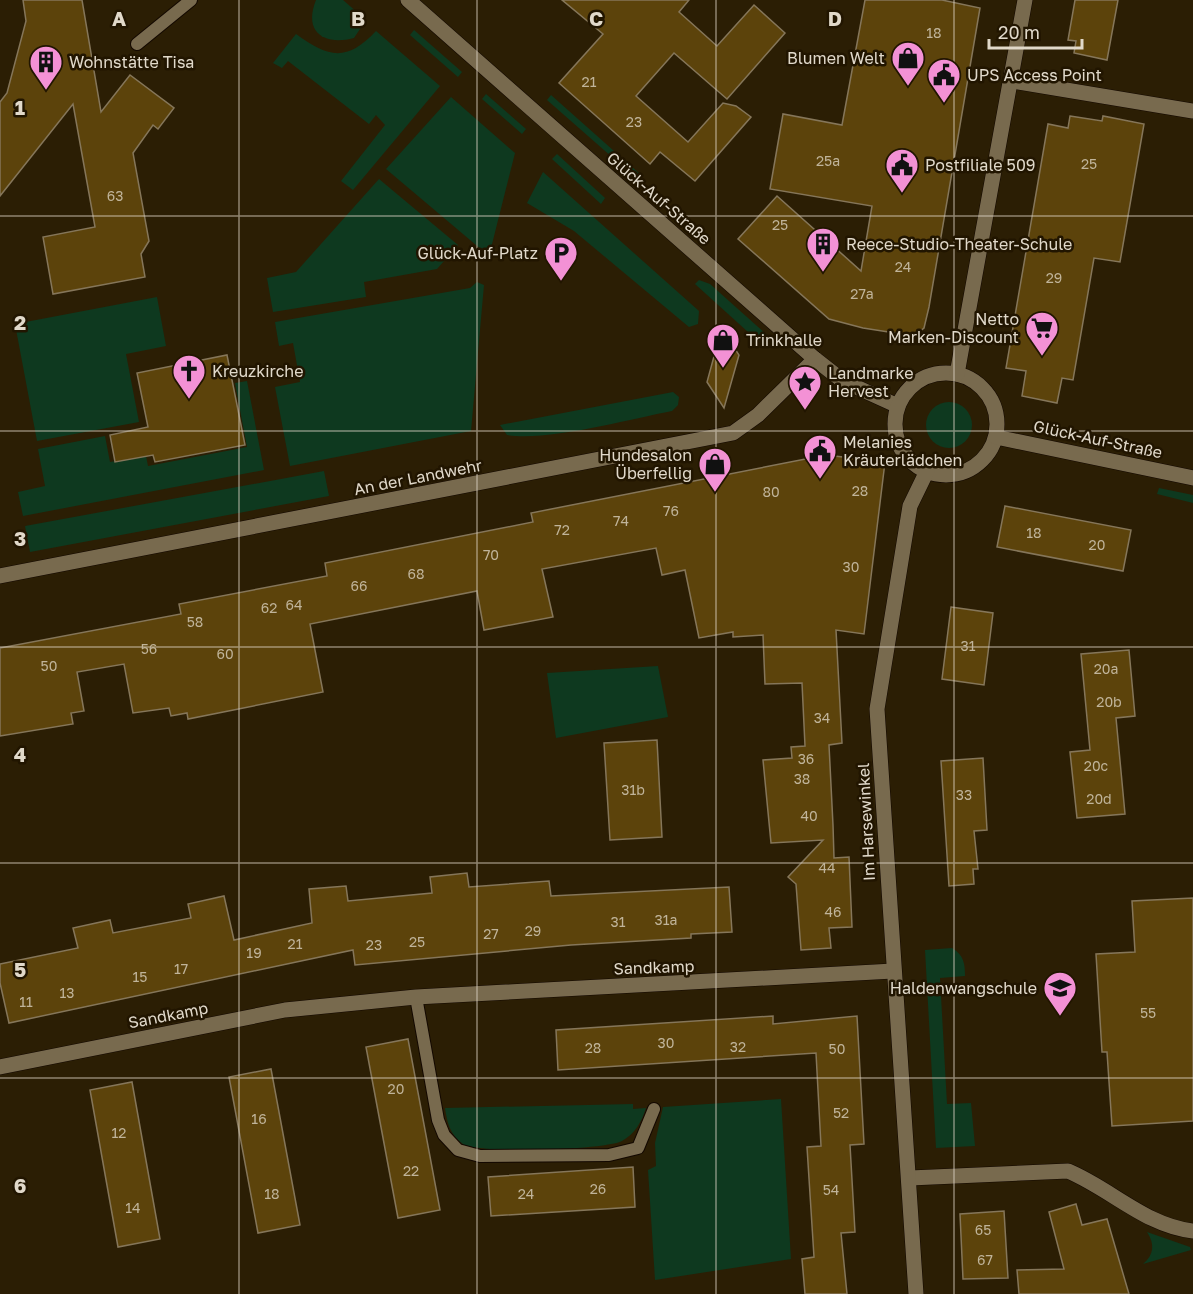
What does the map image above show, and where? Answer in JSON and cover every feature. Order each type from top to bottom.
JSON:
[{"type":"street","name":"Glück-Auf-Straße","points":[[408,0],[815,359],[843,381],[898,406]]},
{"type":"street","points":[[957,374],[1025,0]]},
{"type":"street","points":[[1011,81],[1193,111]]},
{"type":"street","name":"An der Landwehr","points":[[0,576],[733,434],[758,415],[815,359]]},
{"type":"street","points":[[943,373],[957,374],[972,380],[985,390],[994,404],[997,420],[996,437],[988,452],[977,465],[961,472],[944,475],[927,471],[914,463],[903,451],[897,437],[895,422],[898,406],[905,393],[915,382],[943,373]]},
{"type":"street","name":"Glück-Auf-Straße","points":[[996,437],[1193,478]]},
{"type":"street","name":"Im Harsewinkel","points":[[916,1294],[877,709],[910,506],[927,471]]},
{"type":"street","name":"Sandkamp","points":[[0,1066],[285,1010],[416,997],[894,971]]},
{"type":"street","points":[[910,1178],[1068,1171],[1084,1178],[1154,1221],[1193,1231]]},
{"type":"lane","points":[[137,44],[190,0]]},
{"type":"lane","points":[[416,997],[438,1120],[444,1136],[458,1150],[480,1156],[609,1155],[638,1148],[654,1110]]},
{"type":"green space","points":[[316,0],[343,0],[366,20],[354,38],[334,40],[325,38],[314,28],[312,21]]},
{"type":"green space","points":[[414,30],[462,72],[458,77],[410,35]]},
{"type":"green space","points":[[376,31],[440,86],[353,190],[341,181],[385,125],[376,115],[369,124],[288,61],[282,68],[273,63],[296,34],[318,48],[337,53],[355,48]]},
{"type":"green space","points":[[486,94],[526,129],[522,134],[482,99]]},
{"type":"green space","points":[[551,95],[641,175],[637,179],[547,100]]},
{"type":"green space","points":[[451,97],[515,153],[489,256],[386,169]]},
{"type":"green space","points":[[557,154],[605,198],[601,204],[552,159]]},
{"type":"green space","points":[[543,172],[699,311],[698,324],[689,327],[574,231],[527,203]]},
{"type":"green space","points":[[379,179],[458,245],[437,269],[364,282],[366,297],[273,312],[267,278],[296,272]]},
{"type":"green space","points":[[699,280],[710,284],[767,335],[759,342],[695,284]]},
{"type":"green space","points":[[477,282],[484,285],[471,431],[290,466],[275,387],[300,382],[293,343],[279,346],[275,322],[470,288]]},
{"type":"green space","points":[[157,297],[166,346],[126,354],[139,422],[37,441],[15,324]]},
{"type":"green space","points":[[247,381],[264,470],[23,516],[18,492],[45,486],[38,449],[105,436],[110,462],[146,456],[148,466],[247,447],[235,383]]},
{"type":"green space","points":[[673,392],[679,397],[678,405],[672,411],[588,429],[524,436],[507,435],[500,425]]},
{"type":"green space","points":[[949,402],[965,409],[972,425],[965,441],[949,448],[933,441],[926,425],[933,409]]},
{"type":"green space","points":[[324,471],[329,496],[30,552],[25,526]]},
{"type":"green space","points":[[1159,488],[1193,495],[1193,503],[1157,494]]},
{"type":"green space","points":[[658,666],[668,717],[556,738],[547,673]]},
{"type":"green space","points":[[952,948],[963,960],[965,976],[940,978],[947,1104],[971,1103],[975,1146],[936,1148],[925,950]]},
{"type":"green space","points":[[781,1099],[791,1259],[655,1280],[648,1170],[656,1166],[655,1143],[663,1107]]},
{"type":"green space","points":[[633,1104],[633,1109],[646,1108],[637,1127],[622,1141],[592,1147],[542,1150],[492,1149],[463,1144],[450,1128],[445,1108]]},
{"type":"green space","points":[[1147,1232],[1190,1247],[1191,1250],[1143,1264],[1152,1249]]},
{"type":"building","points":[[23,0],[82,0],[101,112],[130,75],[174,108],[158,129],[153,125],[133,153],[149,241],[141,254],[145,277],[53,294],[43,237],[95,227],[73,104],[0,196],[0,102],[7,93],[26,21]]},
{"type":"building","points":[[562,0],[689,0],[679,12],[717,46],[754,5],[785,33],[727,99],[674,53],[636,96],[688,142],[723,103],[736,106],[751,117],[695,181],[660,152],[650,164],[559,83],[603,34]]},
{"type":"building","points":[[865,0],[942,0],[980,8],[929,307],[924,328],[914,336],[863,328],[829,319],[738,239],[777,196],[861,271],[872,206],[770,189],[783,114],[842,125]]},
{"type":"building","points":[[1075,0],[1118,0],[1107,60],[1074,53],[1076,41],[1068,40]]},
{"type":"building","points":[[1070,116],[1102,121],[1103,116],[1144,124],[1120,262],[1094,258],[1073,380],[1062,378],[1057,403],[1022,396],[1026,371],[1006,368],[1048,124],[1068,128]]},
{"type":"building","name":"Trinkhalle","points":[[730,341],[739,355],[724,408],[707,382],[716,349]]},
{"type":"building","name":"Kreuzkirche","points":[[227,355],[245,445],[155,462],[153,455],[115,462],[110,435],[148,427],[137,373]]},
{"type":"building","points":[[826,455],[885,462],[864,634],[836,630],[842,743],[829,745],[834,858],[849,857],[852,927],[829,928],[831,948],[801,950],[796,884],[788,877],[823,840],[771,843],[763,760],[792,758],[791,747],[805,746],[802,683],[765,684],[763,635],[733,637],[733,632],[699,638],[685,570],[662,575],[656,548],[542,569],[553,617],[484,630],[477,591],[310,624],[323,692],[188,719],[187,713],[171,716],[169,708],[133,713],[124,664],[77,672],[84,711],[71,713],[73,724],[0,736],[0,648],[181,614],[179,604],[327,576],[325,563],[533,522],[531,513]]},
{"type":"building","points":[[1005,506],[1131,530],[1123,571],[997,547]]},
{"type":"building","points":[[951,607],[993,613],[984,685],[942,679]]},
{"type":"building","points":[[1129,650],[1135,716],[1116,718],[1125,814],[1077,818],[1070,752],[1090,750],[1081,654]]},
{"type":"building","points":[[657,740],[662,837],[610,840],[604,743]]},
{"type":"building","points":[[983,758],[987,830],[974,831],[978,869],[973,869],[974,884],[949,886],[941,761]]},
{"type":"building","points":[[467,873],[469,887],[549,881],[551,896],[729,887],[732,932],[691,934],[691,938],[571,945],[355,965],[353,950],[9,1023],[0,983],[0,964],[78,948],[73,928],[110,920],[113,933],[191,918],[188,904],[224,896],[234,940],[312,923],[309,889],[346,886],[348,901],[432,893],[430,877]]},
{"type":"building","points":[[1193,898],[1193,1121],[1112,1126],[1107,1052],[1102,1052],[1096,954],[1135,952],[1132,901]]},
{"type":"building","points":[[773,1016],[773,1024],[857,1016],[864,1144],[850,1145],[855,1232],[841,1233],[847,1294],[805,1294],[802,1259],[814,1257],[807,1147],[821,1146],[816,1053],[558,1070],[556,1030]]},
{"type":"building","points":[[408,1039],[440,1210],[398,1218],[366,1047]]},
{"type":"building","points":[[271,1069],[300,1225],[258,1233],[229,1077]]},
{"type":"building","points":[[132,1082],[160,1239],[118,1247],[90,1090]]},
{"type":"building","points":[[633,1167],[635,1207],[491,1216],[488,1177]]},
{"type":"building","points":[[1076,1204],[1082,1225],[1107,1219],[1129,1294],[1019,1294],[1017,1270],[1064,1269],[1049,1212]]},
{"type":"building","points":[[1004,1211],[1008,1278],[963,1279],[960,1214]]},
{"type":"place","name":"Blumen Welt","points":[[908,87]]},
{"type":"place","name":"Wohnstätte Tisa","points":[[46,91]]},
{"type":"place","name":"UPS Access Point","points":[[944,104]]},
{"type":"place","name":"Postfiliale 509","points":[[902,194]]},
{"type":"place","name":"Reece-Studio-Theater-Schule","points":[[823,273]]},
{"type":"place","name":"Glück-Auf-Platz","points":[[561,282]]},
{"type":"place","name":"Netto Marken-Discount","points":[[1042,357]]},
{"type":"place","name":"Trinkhalle","points":[[723,369]]},
{"type":"place","name":"Kreuzkirche","points":[[189,400]]},
{"type":"place","name":"Landmarke Hervest","points":[[805,411]]},
{"type":"place","name":"Melanies Kräuterlädchen","points":[[820,480]]},
{"type":"place","name":"Hundesalon Überfellig","points":[[715,493]]},
{"type":"place","name":"Haldenwangschule","points":[[1060,1017]]}]
